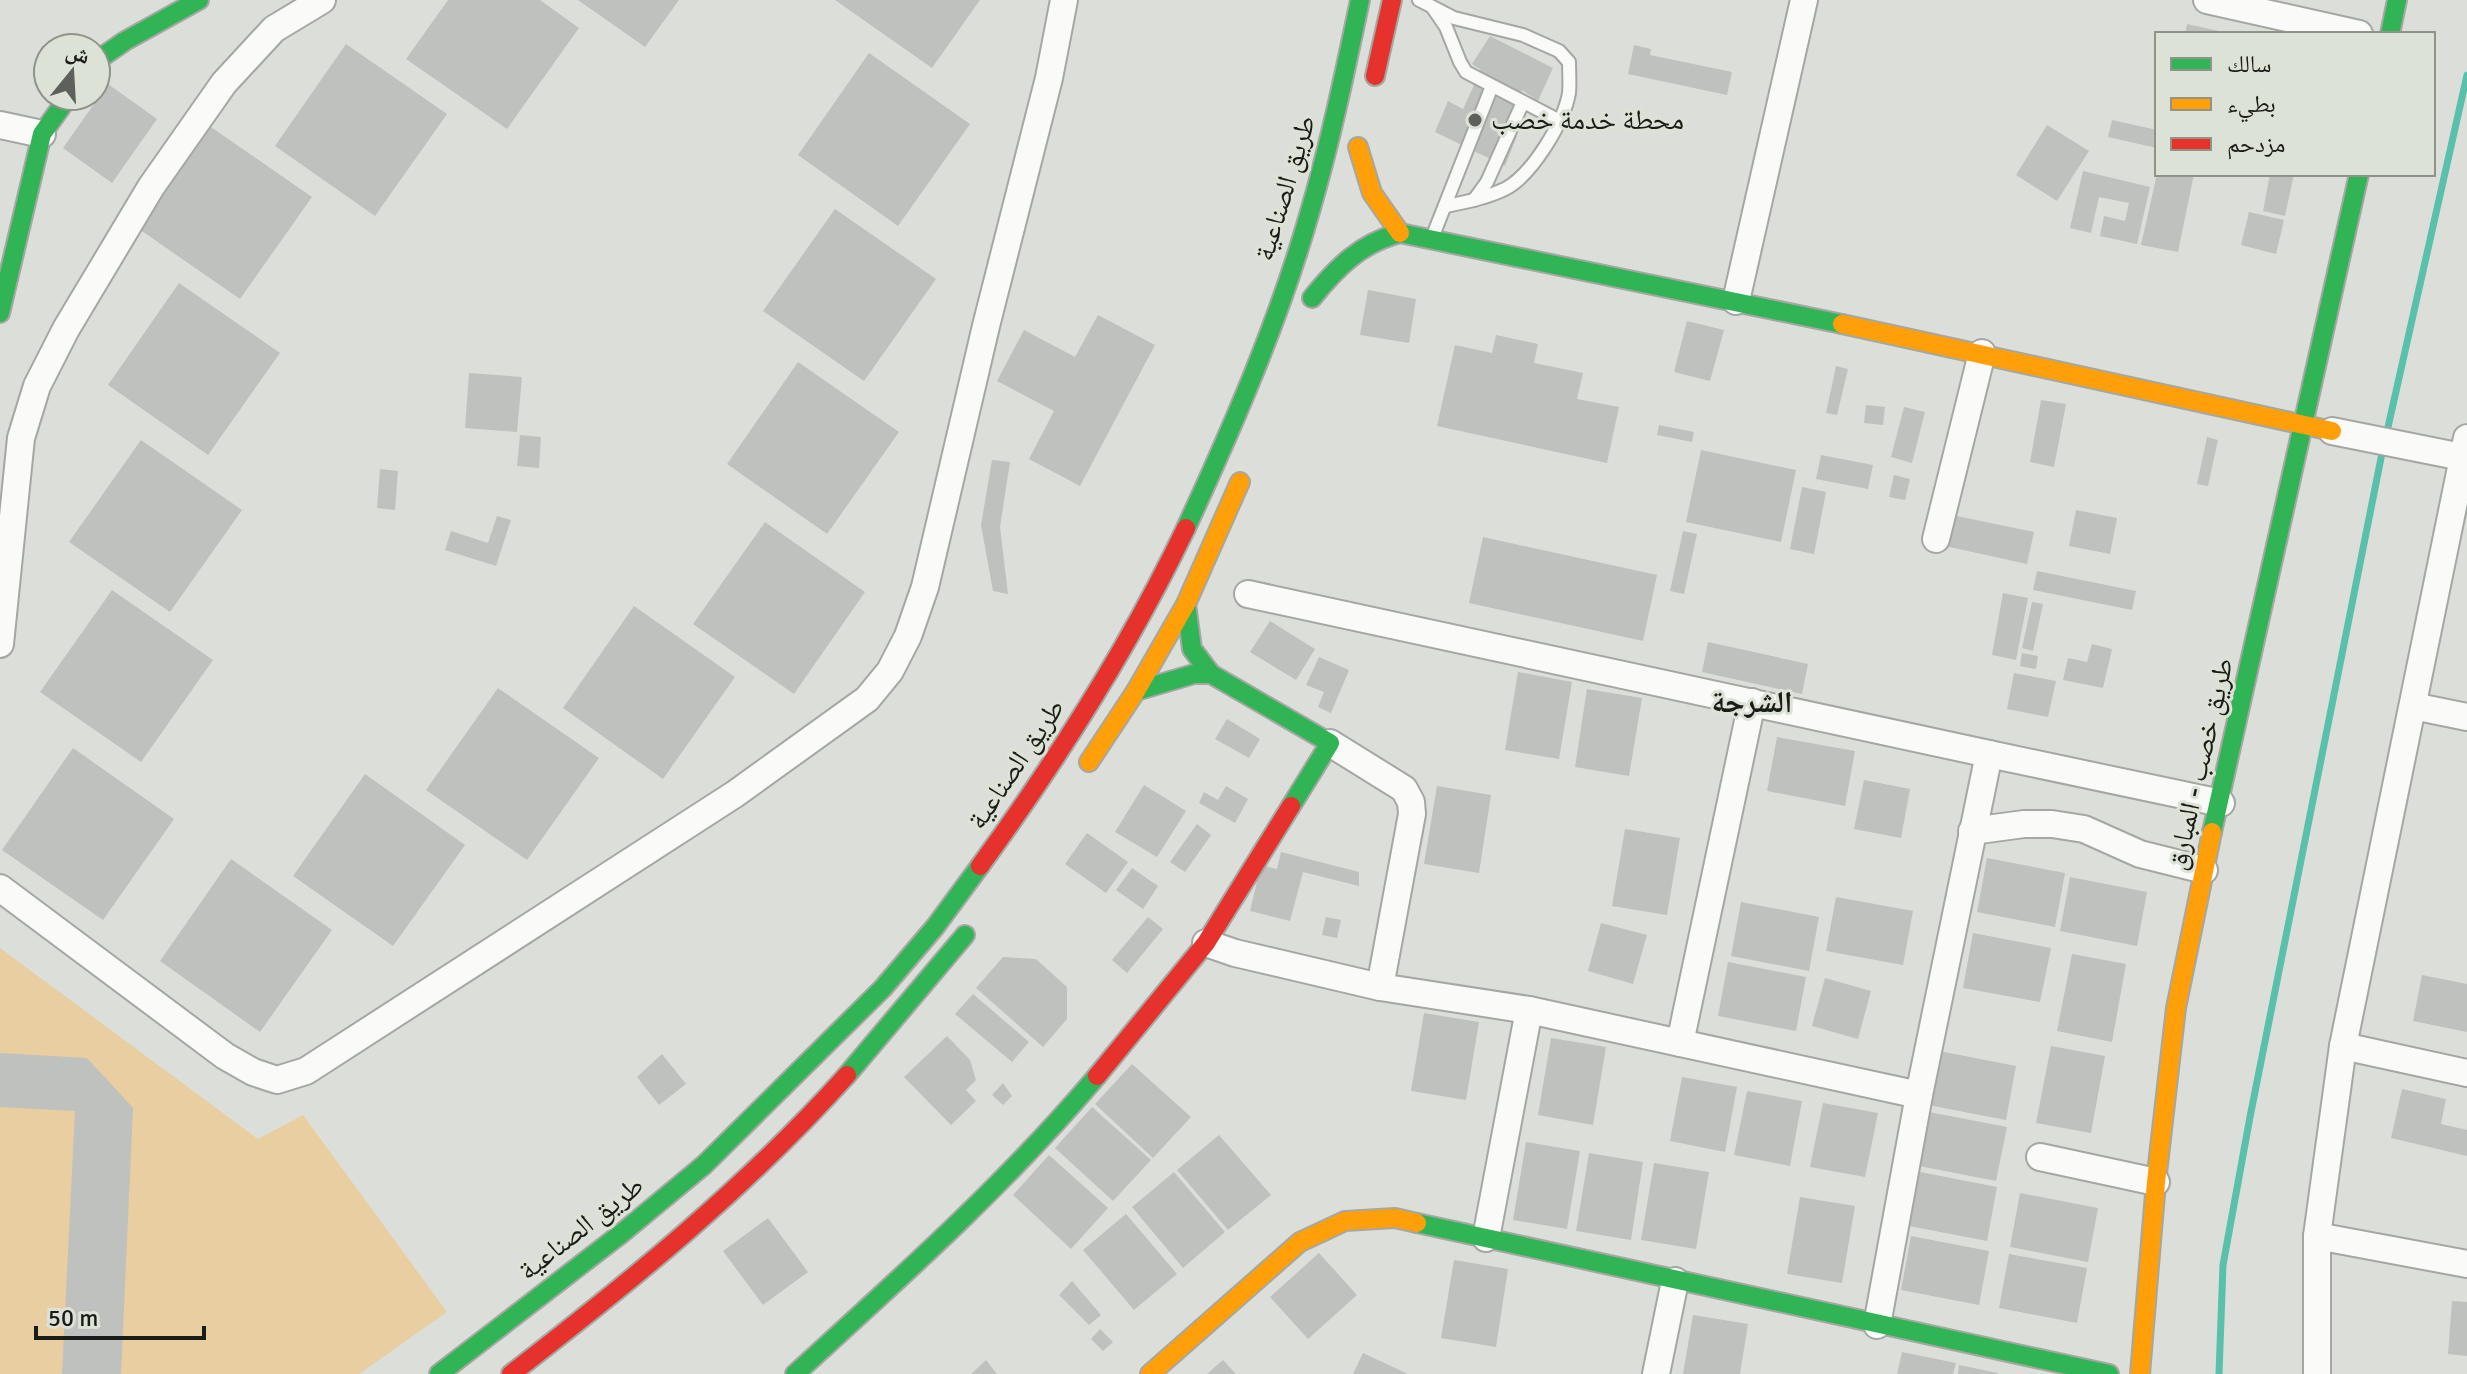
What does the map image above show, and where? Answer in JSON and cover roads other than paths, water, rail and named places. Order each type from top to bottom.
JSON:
[{"type":"main road","points":[[112,50],[199,0]]},
{"type":"main road","name":"طريق الصناعية","points":[[439,1374],[685,1183],[884,987],[966,887],[1059,755],[1144,612],[1224,449],[1311,209],[1346,81],[1360,0]]},
{"type":"main road","points":[[1373,87],[1392,0]]},
{"type":"main road","points":[[2390,32],[2397,0]]},
{"type":"main road","points":[[0,313],[42,134],[58,112]]},
{"type":"main road","name":"طريق الصناعية","points":[[1325,257],[1309,305],[1331,274],[1363,245],[1381,236],[1400,233],[1370,194],[1362,171],[1360,139],[1351,175]]},
{"type":"main road","name":"طريق خصب - المبارق","points":[[2140,1374],[2156,1182],[2176,1008],[2359,176]]},
{"type":"main road","points":[[1400,233],[1982,353],[2332,431]]},
{"type":"main road","points":[[1082,772],[1136,691],[1186,604],[1250,458]]},
{"type":"main road","points":[[802,1372],[1043,1140],[1169,991],[1206,943],[1330,743],[1211,674],[1192,649],[1186,604]]},
{"type":"main road","points":[[1136,691],[1194,674],[1211,674]]},
{"type":"main road","points":[[511,1374],[601,1304],[710,1212],[792,1131],[908,1007],[981,916]]},
{"type":"main road","points":[[1150,1374],[1300,1242],[1345,1221],[1395,1218],[2109,1374]]},
{"type":"street","points":[[0,644],[21,438],[37,386],[66,329],[151,187],[224,83],[274,29],[322,0]]},
{"type":"street","points":[[0,888],[225,1056],[253,1072],[277,1080],[306,1071],[735,794],[867,699],[890,671],[908,636],[925,587],[986,326],[1049,78],[1064,0]]},
{"type":"street","points":[[1736,301],[1804,0]]},
{"type":"street","points":[[2207,0],[2350,32]]},
{"type":"street","points":[[0,125],[42,134]]},
{"type":"street","points":[[1936,539],[1982,353]]},
{"type":"street","points":[[2317,1374],[2317,1236],[2343,1046],[2413,706],[2458,451],[2332,431]]},
{"type":"street","points":[[1248,594],[2221,803]]},
{"type":"street","points":[[1680,1043],[1752,702]]},
{"type":"street","points":[[2413,706],[2467,717]]},
{"type":"street","points":[[1330,743],[1404,789],[1411,802],[1412,814],[1380,987]]},
{"type":"street","points":[[1877,1325],[1919,1095],[1989,754]]},
{"type":"street","points":[[1972,831],[2024,824],[2084,829],[2140,854],[2204,870]]},
{"type":"street","points":[[1206,943],[1235,953],[1380,987],[1529,1010],[1919,1095]]},
{"type":"street","points":[[1486,1238],[1529,1010]]},
{"type":"street","points":[[2343,1046],[2467,1073]]},
{"type":"street","points":[[2040,1157],[2156,1182]]},
{"type":"street","points":[[2317,1236],[2467,1264]]},
{"type":"street","points":[[1656,1374],[1675,1281]]},
{"type":"lane","points":[[1425,3],[1446,27],[1466,72],[1558,120]]},
{"type":"lane","points":[[1425,3],[1454,18],[1523,35],[1559,51],[1569,62],[1569,91],[1541,153],[1507,188],[1446,206]]},
{"type":"lane","points":[[1430,241],[1492,86]]},
{"type":"lane","points":[[1474,200],[1487,182],[1523,102]]},
{"type":"waterway","points":[[2386,436],[2467,75]]},
{"type":"waterway","points":[[2219,1374],[2223,1265],[2383,448]]},
{"type":"place","name":"محطة خدمة خصب","points":[[1475,120]]},
{"type":"district","name":"الشرجة","points":[[1752,702]]}]
